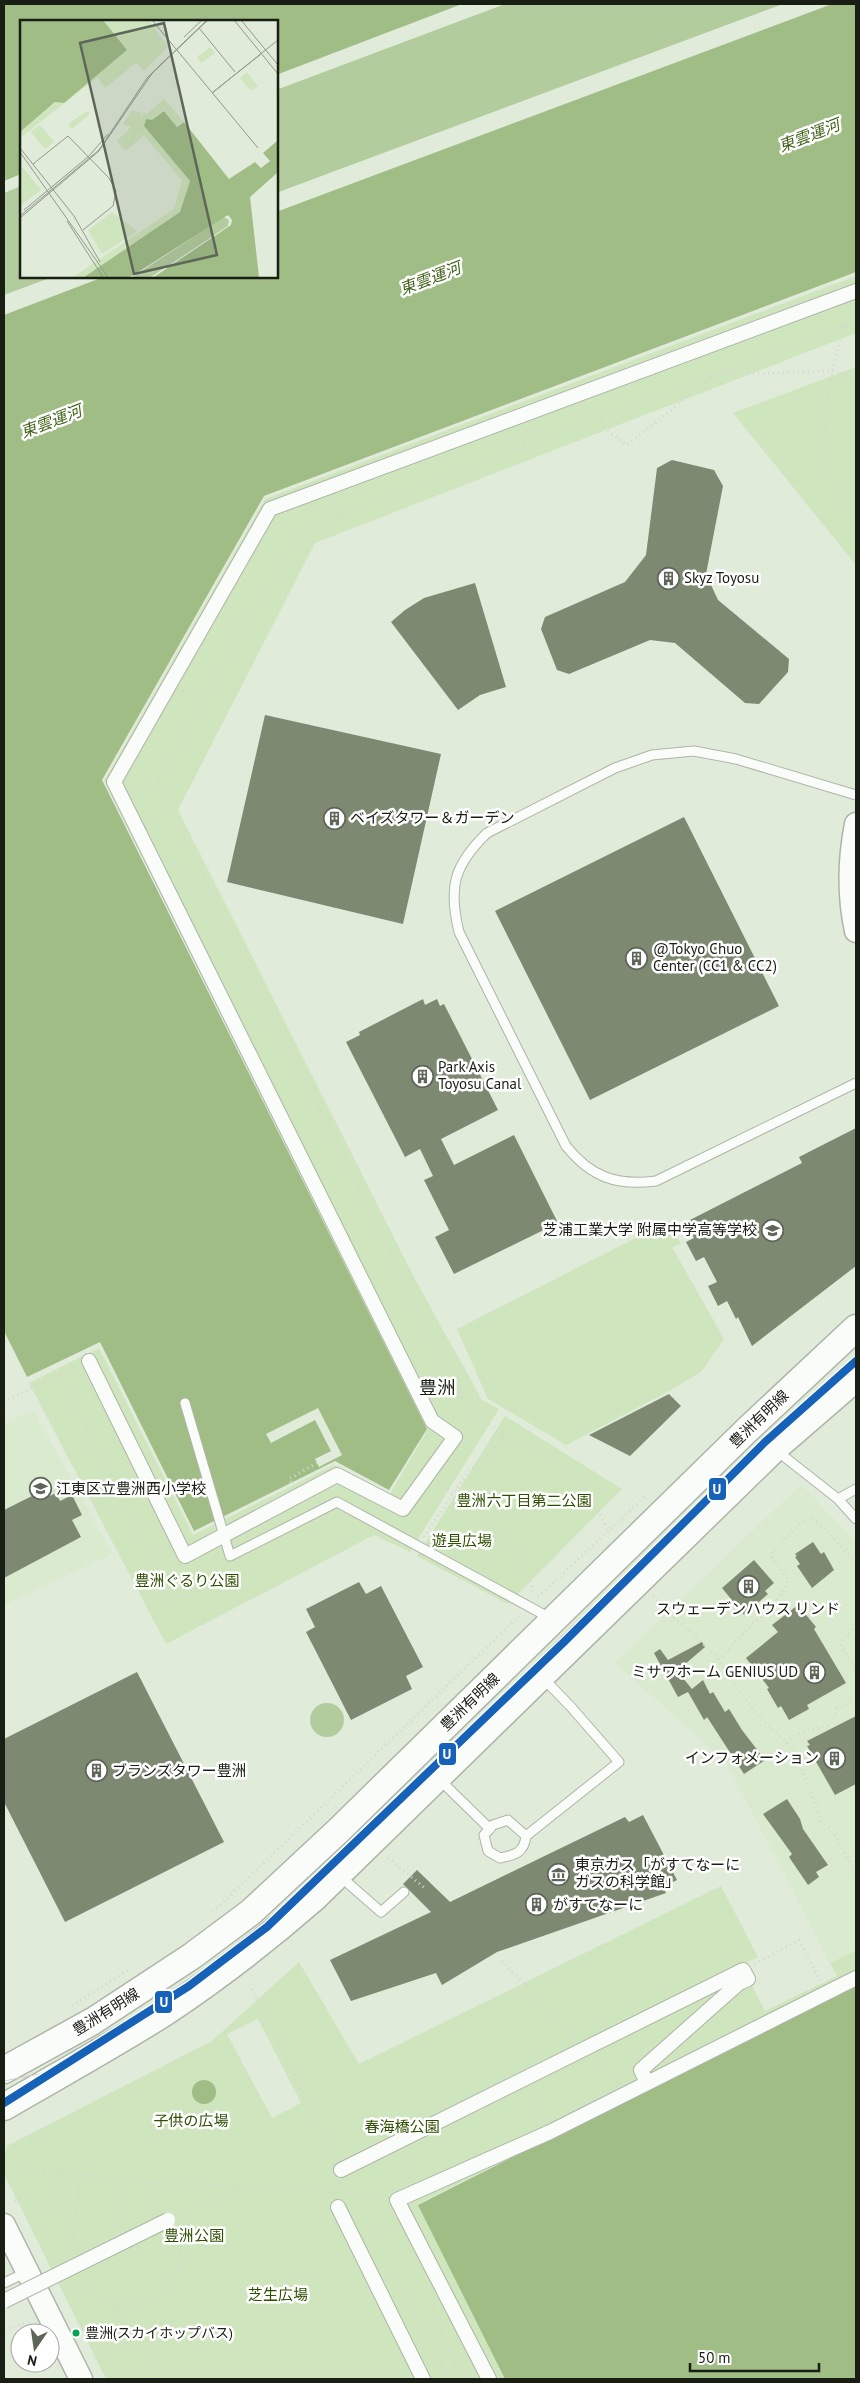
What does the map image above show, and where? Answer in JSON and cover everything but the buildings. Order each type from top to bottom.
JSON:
[{"type":"main road","name":"豊洲有明線","points":[[4,2070],[102,2016],[192,1956],[251,1912],[319,1850],[747,1430],[856,1328]]},
{"type":"main road","name":"豊洲有明線","points":[[4,2107],[164,2013],[272,1935],[314,1898],[438,1778],[774,1449],[856,1378]]},
{"type":"street","points":[[89,1360],[186,1556],[337,1475],[403,1509],[455,1437],[432,1421],[114,782],[270,509],[856,291]]},
{"type":"street","points":[[856,824],[850,851],[850,882],[856,931]]},
{"type":"street","points":[[341,2170],[743,1970],[748,1979],[739,1984],[641,2070],[647,2083]]},
{"type":"street","points":[[489,2379],[397,2200],[550,2132],[626,2092],[856,1978]]},
{"type":"street","points":[[338,2207],[422,2379]]},
{"type":"street","points":[[4,2301],[168,2220]]},
{"type":"street","points":[[4,2226],[81,2379]]},
{"type":"lane","points":[[856,795],[736,759],[694,751],[652,755],[615,768],[487,833],[461,862],[454,887],[453,907],[459,932],[566,1146],[576,1159],[598,1175],[627,1182],[656,1181],[856,1082]]},
{"type":"lane","points":[[185,1403],[230,1556],[337,1502],[554,1620]]},
{"type":"lane","points":[[774,1449],[838,1499],[856,1519]]},
{"type":"lane","points":[[838,1499],[856,1490]]},
{"type":"lane","points":[[526,1836],[508,1820],[490,1829],[484,1835],[488,1851],[500,1858],[516,1855],[525,1845],[526,1836],[619,1762],[542,1676]]},
{"type":"lane","points":[[438,1778],[490,1829]]},
{"type":"lane","points":[[339,1875],[381,1912],[404,1892]]},
{"type":"lane","points":[[4,2283],[27,2272]]},
{"type":"path","points":[[608,1531],[580,1480],[547,1455],[502,1437],[494,1427],[470,1412],[157,782],[302,530],[856,322]]},
{"type":"path","points":[[846,326],[825,401],[827,455],[834,484],[849,518],[856,528]]},
{"type":"path","points":[[598,413],[605,429],[627,445],[715,375],[832,371],[856,378]]},
{"type":"path","points":[[336,512],[338,517]]},
{"type":"path","points":[[220,609],[242,634]]},
{"type":"path","points":[[174,690],[206,696]]},
{"type":"path","points":[[171,859],[255,1004],[265,1000]]},
{"type":"path","points":[[247,1034],[275,1020]]},
{"type":"path","points":[[388,1317],[415,1303]]},
{"type":"path","points":[[404,1349],[431,1335]]},
{"type":"path","points":[[419,1546],[469,1470],[493,1450],[502,1437]]},
{"type":"path","points":[[289,1478],[317,1463]]},
{"type":"path","points":[[457,1487],[506,1538],[532,1588],[528,1606]]},
{"type":"path","points":[[209,1916],[528,1606],[651,1491]]},
{"type":"path","points":[[718,1660],[756,1621],[765,1616],[786,1588],[788,1579],[772,1558],[772,1552],[804,1520],[808,1519],[818,1522],[856,1562]]},
{"type":"path","points":[[477,1578],[506,1538]]},
{"type":"path","points":[[652,1595],[718,1660],[758,1716],[786,1742],[799,1762],[821,1821],[832,1830],[855,1868],[856,1877]]},
{"type":"path","points":[[856,1625],[844,1639],[841,1646],[856,1668]]},
{"type":"path","points":[[786,1742],[802,1732],[829,1725],[834,1721],[837,1709],[856,1701]]},
{"type":"path","points":[[388,1858],[426,1889]]},
{"type":"path","points":[[743,1970],[799,1940],[820,1982]]},
{"type":"path","points":[[502,1961],[586,2047],[626,2092]]},
{"type":"path","points":[[70,2008],[136,1965]]},
{"type":"path","points":[[252,1989],[341,2170]]},
{"type":"path","points":[[525,2077],[550,2132]]},
{"type":"path","points":[[397,2143],[418,2190]]},
{"type":"path","points":[[4,2166],[148,2182],[338,2192],[397,2200]]},
{"type":"path","points":[[14,2201],[29,2193],[44,2213],[57,2211],[59,2172]]},
{"type":"path","points":[[113,2232],[122,2220],[126,2207],[126,2180]]},
{"type":"path","points":[[148,2182],[168,2220],[241,2187]]},
{"type":"path","points":[[355,2244],[406,2218]]},
{"type":"path","points":[[73,2249],[81,2247]]},
{"type":"path","points":[[387,2268],[450,2379]]},
{"type":"path","points":[[446,2295],[432,2304],[461,2379]]},
{"type":"path","points":[[114,2305],[137,2337],[159,2379]]},
{"type":"path","points":[[4,2330],[29,2322]]},
{"type":"path","points":[[94,2359],[137,2337]]},
{"type":"shaded area","points":[[505,4],[783,4],[278,192],[278,89]]},
{"type":"shaded area","points":[[20,186],[20,278],[50,278],[4,295],[4,193]]},
{"type":"shaded area","name":"江東区立豊洲西小学校","points":[[33,1410],[112,1554],[4,1605],[4,1424]]},
{"type":"shaded area","points":[[801,1484],[856,1542],[856,1949],[830,1963],[726,1762],[615,1663]]},
{"type":"shaded area","points":[[327,1703],[334,1704],[339,1708],[343,1713],[343,1727],[339,1732],[334,1736],[327,1737],[320,1736],[315,1732],[311,1727],[310,1720],[311,1713],[315,1708],[320,1704]]},
{"type":"green space","name":"豊洲ぐるり公園","points":[[856,276],[856,333],[315,543],[178,810],[417,1283],[482,1400],[499,1409],[410,1552],[374,1535],[166,1644],[29,1383],[99,1348],[193,1535],[334,1465],[390,1494],[428,1429],[104,781],[265,499]]},
{"type":"green space","points":[[856,367],[856,565],[733,413]]},
{"type":"green space","points":[[669,1221],[681,1244],[672,1247],[724,1339],[701,1372],[671,1390],[566,1445],[488,1399],[457,1329]]},
{"type":"green space","name":"豊洲六丁目第二公園","points":[[505,1416],[622,1489],[508,1604],[417,1556]]},
{"type":"green space","points":[[721,1886],[758,1957],[741,1965],[765,2011],[837,1976],[830,1963],[856,1950],[856,1985],[418,2204],[505,2379],[106,2379],[4,2174],[4,2155],[7,2146],[212,2041],[299,1962],[359,2064]],"holes":[[[258,2019],[301,2103],[272,2118],[227,2034]]]},
{"type":"water","points":[[4,4],[462,4],[278,74],[278,20],[20,20],[20,174],[4,181]]},
{"type":"water","name":"東雲運河","points":[[832,4],[856,4],[856,272],[264,496],[102,780],[427,1429],[389,1490],[335,1461],[194,1531],[100,1342],[27,1377],[4,1331],[4,315],[101,278],[278,278],[278,211]]},
{"type":"water","points":[[856,1984],[856,2379],[505,2379],[418,2205]]},
{"type":"water","points":[[204,2080],[213,2083],[216,2092],[213,2101],[204,2104],[195,2101],[192,2092],[195,2083]]},
{"type":"pier","points":[[318,1408],[342,1455],[319,1467],[315,1459],[331,1451],[315,1420],[271,1443],[266,1434]]},
{"type":"tram line","points":[[4,2081],[39,2074],[67,2064]]},
{"type":"transit line","name":"U","points":[[4,2103],[189,1986],[267,1927],[565,1641],[765,1442],[856,1361]]},
{"type":"place","name":"Skyz Toyosu","points":[[668,578]]},
{"type":"place","name":"ベイズタワー＆ガーデン","points":[[334,818]]},
{"type":"place","name":"@Tokyo Chuo Center (CC1 & CC2)","points":[[637,958]]},
{"type":"place","name":"Park Axis Toyosu Canal","points":[[422,1076]]},
{"type":"place","name":"芝浦工業大学 附属中学高等学校","points":[[773,1230]]},
{"type":"place","name":"江東区立豊洲西小学校","points":[[40,1489]]},
{"type":"place","name":"スウェーデンハウス リンド","points":[[748,1586]]},
{"type":"place","name":"ミサワホーム GENIUS UD","points":[[814,1672]]},
{"type":"place","name":"インフォメーション","points":[[835,1758]]},
{"type":"place","name":"ブランズタワー豊洲","points":[[96,1771]]},
{"type":"place","name":"東京ガス「がすてなーに ガスの科学館」","points":[[559,1874]]},
{"type":"place","name":"がすてなーに","points":[[537,1905]]},
{"type":"place","name":"豊洲(スカイホップバス)","points":[[76,2333]]},
{"type":"district","name":"豊洲","points":[[437,1388]]},
{"type":"park label","name":"遊具広場","points":[[462,1541]]},
{"type":"park label","name":"子供の広場","points":[[191,2121]]},
{"type":"park label","name":"春海橋公園","points":[[402,2127]]},
{"type":"park label","name":"豊洲公園","points":[[194,2236]]},
{"type":"park label","name":"芝生広場","points":[[278,2295]]}]
